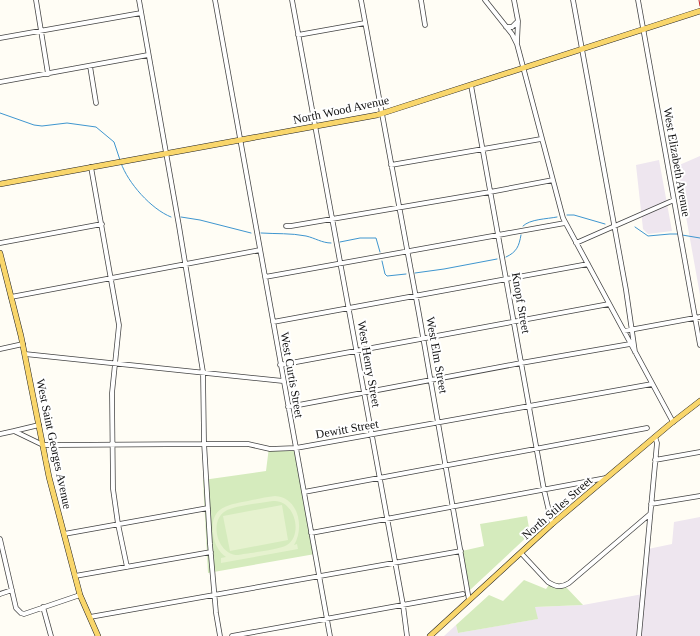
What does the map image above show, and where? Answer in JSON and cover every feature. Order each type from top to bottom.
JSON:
[{"type":"main road","name":"North Wood Avenue","points":[[0,184],[382,114],[700,11]]},
{"type":"main road","name":"West Saint Georges Avenue","points":[[0,254],[23,344],[49,477],[80,596],[98,636]]},
{"type":"main road","name":"North Stiles Street","points":[[430,636],[552,524],[700,400]]},
{"type":"street","points":[[36,0],[48,74]]},
{"type":"street","points":[[139,0],[203,372],[204,444],[208,508],[220,636]]},
{"type":"street","name":"West Curtis Street","points":[[215,0],[280,365],[328,618],[330,636]]},
{"type":"street","name":"West Henry Street","points":[[292,0],[403,605],[407,636]]},
{"type":"street","name":"West Elm Street","points":[[361,0],[424,339],[469,600]]},
{"type":"street","points":[[421,0],[425,25]]},
{"type":"street","points":[[485,0],[517,44],[559,207],[565,223],[673,422]]},
{"type":"street","points":[[514,0],[518,21],[517,44]]},
{"type":"street","points":[[573,0],[633,329],[636,354]]},
{"type":"street","name":"West Elizabeth Avenue","points":[[638,0],[674,184],[674,200],[681,238],[698,317],[700,345]]},
{"type":"street","points":[[0,38],[141,13]]},
{"type":"street","points":[[506,27],[512,28],[518,21]]},
{"type":"street","points":[[298,35],[365,23]]},
{"type":"street","points":[[0,82],[148,55]]},
{"type":"street","points":[[90,66],[96,103]]},
{"type":"street","name":"Knopf Street","points":[[471,85],[544,490],[552,524]]},
{"type":"street","points":[[391,165],[542,138]]},
{"type":"street","points":[[91,168],[119,325],[112,407],[113,489],[118,524],[127,567]]},
{"type":"street","points":[[286,226],[399,208],[552,180]]},
{"type":"street","points":[[576,242],[674,200]]},
{"type":"street","points":[[265,277],[565,223]]},
{"type":"street","points":[[0,243],[102,224]]},
{"type":"street","points":[[11,297],[260,250]]},
{"type":"street","points":[[273,322],[588,264]]},
{"type":"street","points":[[280,365],[609,304]]},
{"type":"street","points":[[624,331],[698,317]]},
{"type":"street","points":[[0,349],[23,344]]},
{"type":"street","points":[[288,407],[630,344]]},
{"type":"street","points":[[25,354],[283,381]]},
{"type":"street","name":"Dewitt Street","points":[[43,444],[248,444],[270,449],[296,448],[652,384]]},
{"type":"street","points":[[0,434],[39,425]]},
{"type":"street","points":[[304,492],[537,450],[648,428]]},
{"type":"street","points":[[14,431],[43,444]]},
{"type":"street","points":[[639,636],[657,443],[656,437]]},
{"type":"street","points":[[655,460],[700,452]]},
{"type":"street","points":[[311,533],[607,478]]},
{"type":"street","points":[[651,504],[700,496]]},
{"type":"street","points":[[64,534],[208,508]]},
{"type":"street","points":[[521,553],[548,582],[559,587],[564,586],[650,514]]},
{"type":"street","points":[[0,539],[16,608],[22,614],[80,596]]},
{"type":"street","points":[[90,617],[461,551]]},
{"type":"street","points":[[75,576],[211,552]]},
{"type":"street","points":[[0,594],[12,590]]},
{"type":"street","points":[[232,636],[463,594]]},
{"type":"street","points":[[43,607],[51,636]]},
{"type":"shaded area","points":[[700,156],[700,295],[677,166]]},
{"type":"shaded area","points":[[659,160],[672,231],[648,234],[643,229],[636,165]]},
{"type":"shaded area","points":[[700,517],[700,636],[444,636],[456,625],[458,633],[537,619],[534,607],[583,605],[643,594],[648,549],[672,544],[674,522]]},
{"type":"green space","points":[[269,447],[297,448],[315,554],[208,573],[203,480],[266,471]]},
{"type":"green space","points":[[275,496],[283,498],[294,507],[299,522],[299,530],[294,545],[297,544],[298,549],[221,563],[221,558],[226,557],[217,546],[213,533],[214,518],[217,513],[233,504]],"holes":[[[273,501],[286,505],[291,511],[296,526],[292,540],[287,545],[271,550],[238,555],[231,554],[225,550],[218,538],[217,530],[219,517],[224,512],[233,508],[247,505]]]},
{"type":"green space","points":[[282,505],[288,540],[230,551],[223,516]]},
{"type":"green space","points":[[527,516],[530,534],[470,590],[462,551],[484,546],[480,524]]},
{"type":"green space","points":[[524,580],[546,589],[551,582],[564,585],[583,605],[535,607],[538,619],[458,633],[456,625],[489,595],[503,601]]},
{"type":"waterway","points":[[0,113],[34,125],[42,126],[67,123],[96,127],[114,142],[120,160]]},
{"type":"waterway","points":[[121,163],[129,179],[148,202],[171,217]]},
{"type":"waterway","points":[[567,215],[574,215],[605,224]]},
{"type":"waterway","points":[[181,217],[200,220],[251,233]]},
{"type":"waterway","points":[[523,226],[530,222],[557,217]]},
{"type":"waterway","points":[[635,227],[648,236],[679,234]]},
{"type":"waterway","points":[[261,233],[300,235],[331,243]]},
{"type":"waterway","points":[[506,257],[513,253],[517,248],[521,235]]},
{"type":"waterway","points":[[682,235],[700,238]]},
{"type":"waterway","points":[[340,242],[360,238],[376,238],[380,252]]},
{"type":"waterway","points":[[415,273],[497,259]]},
{"type":"waterway","points":[[382,261],[385,274],[387,276],[406,274]]},
{"type":"railway","points":[[699,0],[700,6]]}]
